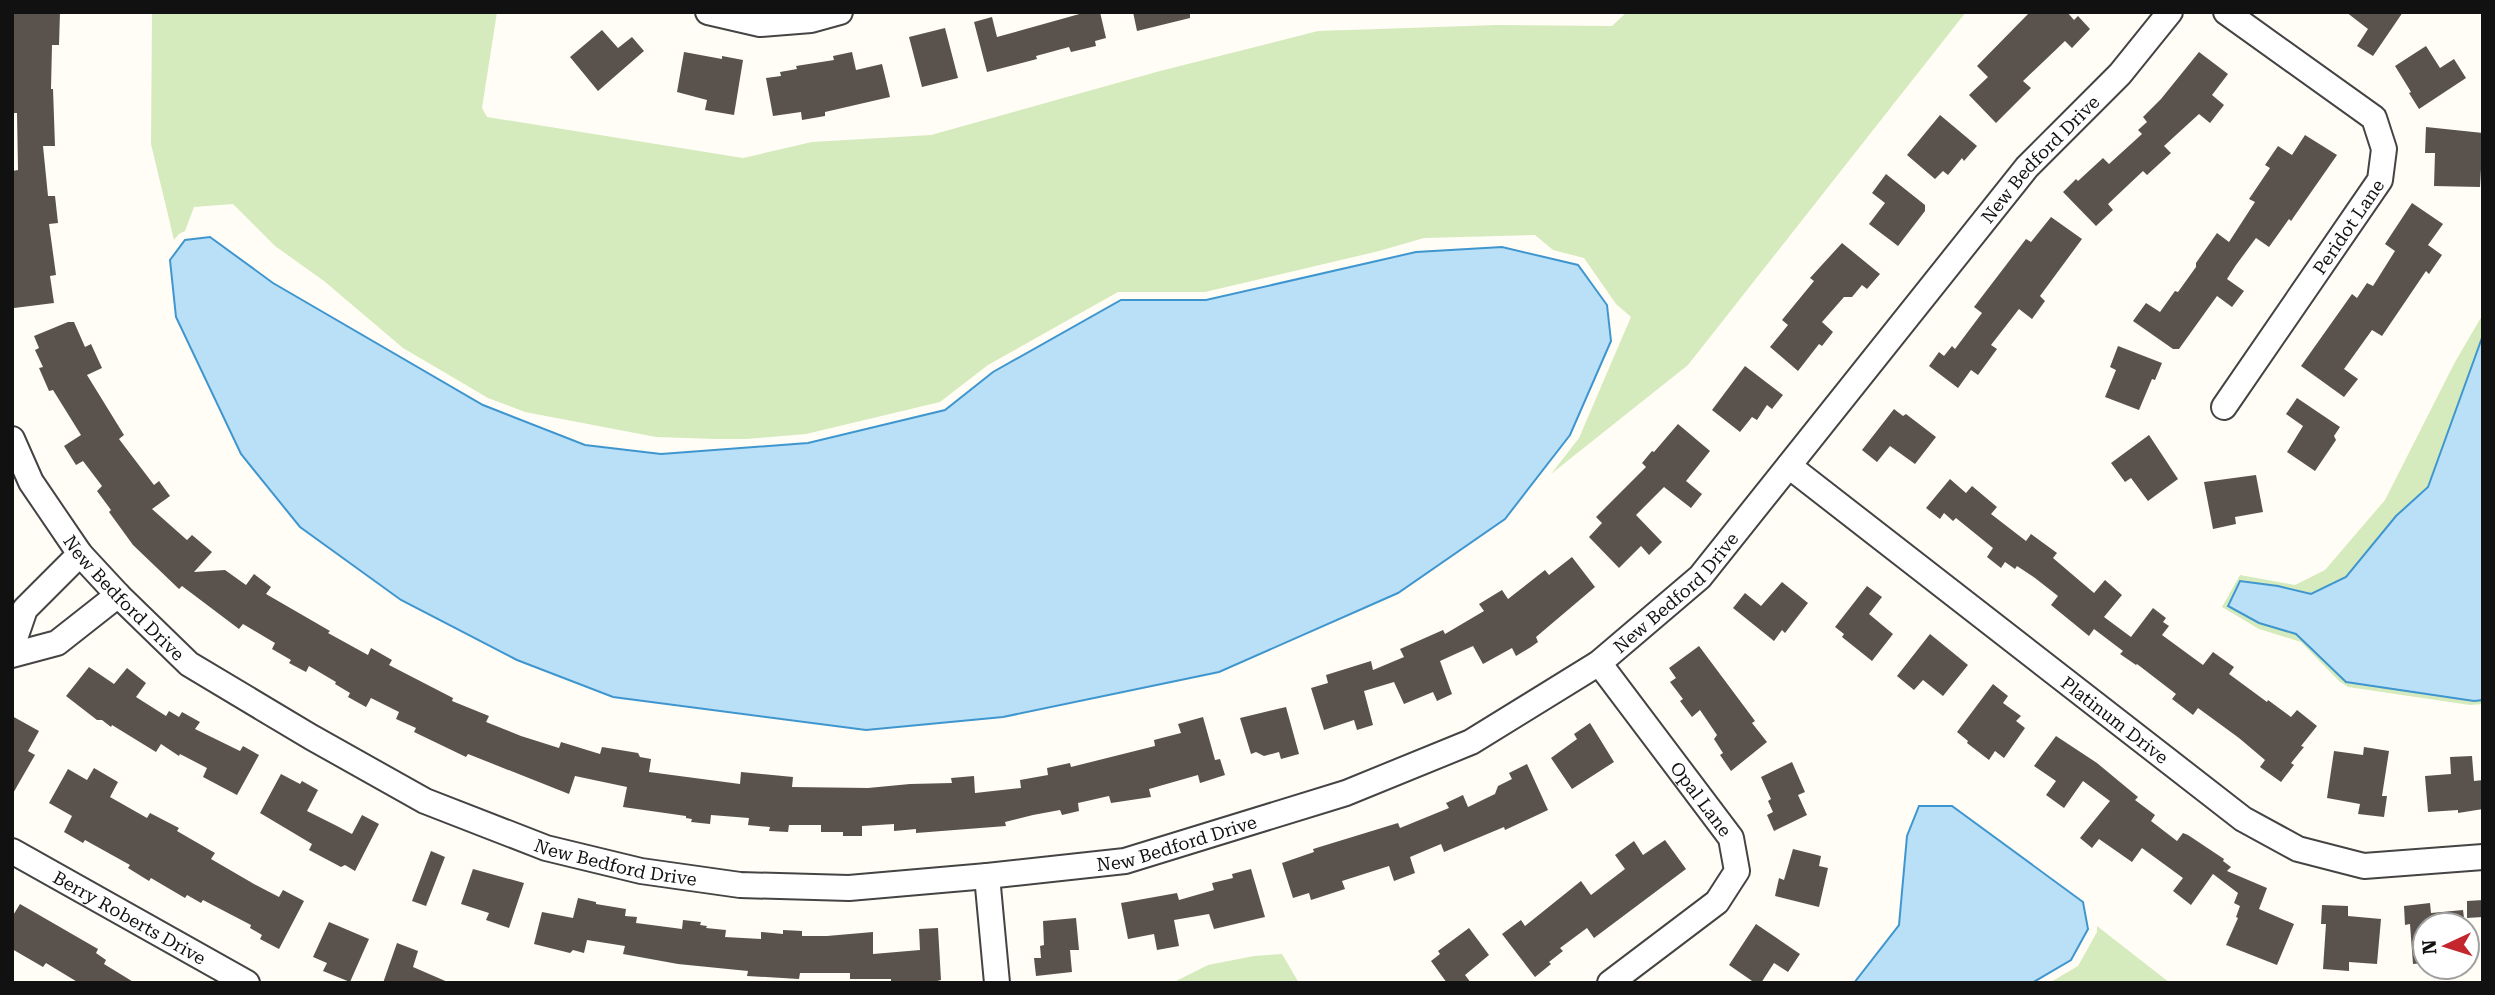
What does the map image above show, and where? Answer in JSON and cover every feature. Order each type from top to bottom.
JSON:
[{"type":"street","points":[[708,12],[761,24],[811,20],[840,12]]},
{"type":"street","name":"New Bedford Drive","points":[[12,439],[31,482],[80,554],[118,596],[189,664],[425,801],[546,848],[641,871],[740,885],[849,888],[1125,861],[1346,793],[1471,742],[1599,663],[1700,577],[2027,167],[2120,74],[2170,12]]},
{"type":"street","name":"Peridot Lane","points":[[2224,407],[2380,180],[2384,149],[2374,118],[2226,12]]},
{"type":"street","name":"Platinum Drive","points":[[1789,466],[2243,819],[2298,849],[2364,866],[2483,857]]},
{"type":"street","points":[[12,647],[25,609],[80,554]]},
{"type":"street","points":[[12,655],[57,643],[118,596]]},
{"type":"street","name":"Opal Lane","points":[[1599,663],[1731,838],[1737,871],[1717,902],[1610,983]]},
{"type":"street","name":"Berry Roberts Drive","points":[[12,851],[247,983]]},
{"type":"street","points":[[987,876],[997,983]]},
{"type":"green space","points":[[152,12],[497,12],[482,108],[487,117],[743,158],[812,142],[931,135],[1160,71],[1318,31],[1497,25],[1612,26],[1627,12],[1966,12],[1688,365],[1551,474],[1579,438],[1631,317],[1616,304],[1584,258],[1553,250],[1535,235],[1424,238],[1205,292],[1118,292],[988,365],[940,402],[806,434],[746,439],[656,437],[525,412],[488,398],[403,348],[324,281],[275,246],[233,204],[194,207],[185,231],[174,240],[151,144]]},
{"type":"green space","points":[[2483,314],[2483,704],[2470,705],[2348,687],[2301,642],[2259,629],[2222,607],[2240,575],[2295,585],[2325,570],[2385,500],[2455,362]]},
{"type":"green space","points":[[2097,926],[2170,983],[2049,983],[2078,966],[2097,932]]},
{"type":"green space","points":[[1282,954],[1299,983],[1172,983],[1208,965],[1254,956]]},
{"type":"water","points":[[210,237],[273,283],[483,405],[585,445],[661,454],[808,443],[945,410],[993,372],[1121,300],[1206,300],[1416,252],[1502,247],[1578,265],[1607,305],[1611,341],[1570,435],[1505,519],[1398,593],[1219,672],[1003,717],[866,730],[613,697],[517,660],[401,600],[300,527],[241,454],[176,317],[170,260],[185,240]]},
{"type":"water","points":[[2483,335],[2483,700],[2474,701],[2346,682],[2296,634],[2259,623],[2228,606],[2240,581],[2311,594],[2346,577],[2396,516],[2428,487]]},
{"type":"water","points":[[1919,806],[1952,806],[2083,902],[2088,929],[2071,960],[2032,983],[1854,983],[1899,925],[1907,836]]},
{"type":"building","points":[[12,12],[60,12],[59,45],[52,45],[51,89],[55,146],[43,146],[48,196],[55,196],[58,223],[49,224],[56,275],[50,276],[54,303],[14,308],[12,171],[18,170],[17,113],[12,113]]},
{"type":"building","points":[[1100,12],[1106,38],[1095,41],[1096,46],[1071,52],[1069,47],[1036,56],[1037,59],[987,72],[974,22],[992,17],[997,37],[1083,13]]},
{"type":"building","points":[[1133,12],[1190,12],[1190,18],[1137,31]]},
{"type":"building","points":[[2030,12],[2067,12],[2074,20],[2078,16],[2090,29],[2072,48],[2065,41],[2023,81],[2031,88],[1996,123],[1969,95],[1988,77],[1977,66]]},
{"type":"building","points":[[2346,12],[2403,12],[2373,56],[2357,46],[2368,29]]},
{"type":"building","points":[[945,28],[958,78],[922,87],[909,37]]},
{"type":"building","points":[[602,30],[618,48],[632,37],[644,51],[598,91],[570,57]]},
{"type":"building","points":[[2426,46],[2440,68],[2454,59],[2466,78],[2419,109],[2395,66]]},
{"type":"building","points":[[684,52],[743,60],[734,115],[705,110],[707,100],[677,92]]},
{"type":"building","points":[[852,52],[856,70],[882,64],[890,97],[802,120],[801,112],[773,116],[766,78],[781,76],[780,72],[797,69],[796,66],[834,60],[833,56]]},
{"type":"building","points":[[2199,52],[2228,74],[2212,95],[2224,105],[2210,123],[2199,114],[2164,146],[2171,153],[2147,175],[2143,171],[2108,204],[2113,210],[2096,226],[2063,192],[2103,158],[2109,164],[2142,134],[2138,130],[2147,122],[2143,117]]},
{"type":"building","points":[[1940,115],[1977,146],[1964,161],[1962,158],[1948,175],[1943,171],[1935,179],[1907,155]]},
{"type":"building","points":[[2426,127],[2483,133],[2480,187],[2434,186],[2435,153],[2425,153]]},
{"type":"building","points":[[2305,135],[2337,155],[2291,221],[2289,219],[2269,247],[2256,238],[2236,265],[2227,279],[2244,291],[2232,307],[2217,296],[2179,349],[2173,349],[2133,321],[2146,303],[2160,312],[2175,291],[2178,292],[2217,233],[2229,242],[2255,202],[2249,199],[2270,168],[2265,165],[2278,146],[2292,155]]},
{"type":"building","points":[[1886,174],[1925,205],[1925,211],[1898,246],[1869,224],[1885,203],[1872,193]]},
{"type":"building","points":[[2412,203],[2443,224],[2428,245],[2442,255],[2429,274],[2426,271],[2382,336],[2372,330],[2344,369],[2358,379],[2344,397],[2301,366],[2352,294],[2357,298],[2367,283],[2373,286],[2395,251],[2385,244]]},
{"type":"building","points":[[2051,217],[2082,239],[2040,296],[2045,301],[2032,319],[2019,309],[1991,345],[1997,349],[1978,375],[1971,370],[1958,388],[1929,366],[1939,352],[1944,356],[1952,346],[1955,349],[1982,313],[1974,307],[2026,239],[2031,242]]},
{"type":"building","points":[[1842,243],[1880,274],[1867,289],[1862,285],[1852,297],[1844,297],[1822,322],[1833,332],[1822,346],[1819,344],[1798,371],[1770,347],[1788,325],[1782,320],[1814,281],[1810,278]]},
{"type":"building","points":[[74,322],[85,347],[91,344],[102,368],[87,375],[124,435],[119,439],[154,485],[159,481],[170,496],[152,509],[187,540],[192,535],[212,552],[194,572],[225,570],[246,585],[254,574],[271,587],[266,594],[330,631],[328,633],[368,655],[371,648],[392,660],[389,665],[453,698],[452,701],[489,716],[486,722],[521,736],[559,748],[561,742],[600,754],[602,747],[638,753],[640,757],[651,759],[649,772],[740,784],[741,772],[793,777],[792,787],[868,788],[952,783],[951,778],[974,776],[975,793],[1021,788],[1020,780],[1048,775],[1047,768],[1070,763],[1071,767],[1155,746],[1154,740],[1181,733],[1178,724],[1203,717],[1215,760],[1220,759],[1225,775],[1200,783],[1198,775],[1149,789],[1151,797],[1111,803],[1109,796],[1078,803],[1079,811],[1062,815],[1060,810],[1033,815],[1005,822],[1006,826],[916,833],[916,829],[894,831],[894,824],[862,826],[862,836],[843,836],[843,832],[821,832],[821,825],[789,825],[788,832],[769,831],[770,827],[748,825],[749,818],[711,815],[710,824],[691,822],[692,819],[686,816],[623,807],[627,787],[575,776],[569,794],[468,754],[466,757],[414,732],[416,728],[396,719],[399,712],[371,698],[366,707],[348,697],[350,693],[335,684],[336,682],[309,666],[306,672],[289,663],[291,660],[272,649],[275,643],[243,624],[239,629],[182,586],[179,589],[133,545],[97,491],[102,486],[83,461],[76,465],[64,446],[81,435],[53,390],[49,391],[39,368],[43,367],[35,350],[39,348],[34,336]]},
{"type":"building","points":[[2118,346],[2162,363],[2139,410],[2105,397],[2116,370],[2110,367]]},
{"type":"building","points":[[1745,366],[1783,395],[1772,409],[1767,405],[1757,420],[1752,417],[1740,432],[1712,410]]},
{"type":"building","points":[[2297,398],[2340,427],[2334,436],[2336,440],[2315,471],[2287,452],[2303,426],[2286,414]]},
{"type":"building","points":[[1894,409],[1903,416],[1906,414],[1936,437],[1915,464],[1890,446],[1877,462],[1862,450]]},
{"type":"building","points":[[1678,424],[1710,451],[1686,481],[1702,494],[1691,508],[1664,487],[1636,515],[1662,542],[1649,555],[1641,546],[1619,568],[1589,537],[1602,523],[1596,517],[1646,467],[1642,463]]},
{"type":"building","points":[[2149,435],[2178,479],[2148,501],[2131,478],[2125,482],[2111,463]]},
{"type":"building","points":[[2256,475],[2263,512],[2235,517],[2236,524],[2213,529],[2204,482]]},
{"type":"building","points":[[1950,479],[1966,493],[1972,486],[1997,507],[1991,514],[2026,541],[2031,534],[2057,553],[2053,558],[2094,593],[2105,580],[2122,595],[2104,617],[2131,637],[2153,608],[2166,618],[2163,622],[2169,626],[2162,635],[2203,665],[2213,652],[2234,667],[2229,674],[2267,702],[2268,700],[2291,717],[2297,710],[2317,726],[2301,746],[2304,747],[2281,782],[2260,767],[2265,760],[2239,738],[2198,708],[2193,715],[2172,699],[2176,694],[2120,654],[2123,651],[2094,629],[2089,636],[2051,605],[2058,596],[2035,578],[2017,566],[2015,569],[2005,562],[2001,568],[1987,557],[1993,548],[1956,518],[1953,521],[1944,513],[1940,519],[1926,508]]},
{"type":"building","points":[[1572,557],[1595,587],[1536,637],[1538,642],[1531,647],[1516,656],[1512,648],[1483,664],[1473,646],[1440,661],[1452,694],[1437,701],[1433,692],[1404,704],[1394,682],[1364,691],[1373,725],[1357,730],[1354,720],[1324,730],[1311,688],[1328,683],[1326,675],[1371,661],[1373,670],[1404,657],[1400,649],[1443,630],[1445,634],[1484,611],[1479,604],[1502,590],[1508,599],[1545,570],[1549,575]]},
{"type":"building","points":[[1782,582],[1808,603],[1785,633],[1782,630],[1774,641],[1733,608],[1745,593],[1761,606]]},
{"type":"building","points":[[1867,586],[1882,597],[1869,614],[1893,634],[1872,661],[1842,637],[1844,634],[1835,627]]},
{"type":"building","points":[[1930,634],[1968,665],[1943,696],[1923,680],[1914,690],[1897,676]]},
{"type":"building","points":[[1699,646],[1755,721],[1752,723],[1767,742],[1731,771],[1720,755],[1723,753],[1714,739],[1717,735],[1700,710],[1692,717],[1670,682],[1676,678],[1669,668]]},
{"type":"building","points":[[89,667],[114,684],[127,668],[146,683],[136,697],[166,716],[169,711],[179,717],[182,712],[200,722],[195,729],[240,751],[243,746],[259,755],[237,795],[203,777],[207,768],[180,754],[179,756],[161,744],[156,752],[112,725],[111,727],[102,720],[97,720],[66,696]]},
{"type":"building","points":[[1993,684],[2008,696],[2003,703],[2021,716],[2016,721],[2025,728],[2004,758],[1995,751],[1989,760],[1957,732]]},
{"type":"building","points":[[1286,707],[1299,754],[1281,759],[1279,752],[1264,756],[1256,752],[1251,754],[1240,718]]},
{"type":"building","points":[[12,716],[39,731],[28,751],[35,755],[12,795]]},
{"type":"building","points":[[1590,723],[1614,762],[1572,789],[1551,758],[1577,739],[1574,734]]},
{"type":"building","points":[[2056,736],[2097,763],[2138,797],[2135,800],[2155,815],[2151,821],[2177,841],[2183,833],[2188,835],[2224,859],[2231,867],[2227,871],[2267,888],[2259,909],[2294,924],[2277,965],[2226,945],[2238,918],[2236,917],[2240,906],[2234,903],[2238,893],[2213,874],[2191,905],[2173,891],[2183,878],[2142,848],[2132,862],[2099,839],[2092,848],[2080,838],[2110,801],[2083,781],[2064,808],[2046,795],[2056,781],[2034,766]]},
{"type":"building","points":[[2364,747],[2389,751],[2382,796],[2387,796],[2384,817],[2358,814],[2360,804],[2327,798],[2334,751],[2363,755]]},
{"type":"building","points":[[2472,756],[2474,781],[2483,780],[2483,809],[2458,813],[2458,810],[2428,812],[2425,776],[2451,774],[2450,757]]},
{"type":"building","points":[[1792,762],[1805,792],[1798,795],[1807,815],[1774,831],[1767,815],[1773,812],[1768,801],[1771,799],[1761,777]]},
{"type":"building","points":[[1527,764],[1548,810],[1505,830],[1504,827],[1444,852],[1441,844],[1410,857],[1415,873],[1394,881],[1389,866],[1342,881],[1345,889],[1311,900],[1309,893],[1293,898],[1282,863],[1314,852],[1313,849],[1398,823],[1400,828],[1449,808],[1446,803],[1463,795],[1468,807],[1495,794],[1498,786],[1512,779],[1509,773]]},
{"type":"building","points":[[94,768],[118,782],[110,797],[147,818],[150,813],[179,828],[177,831],[215,853],[211,859],[254,884],[279,897],[283,890],[304,901],[279,949],[260,939],[262,935],[250,928],[251,925],[203,900],[201,903],[187,895],[185,898],[151,878],[149,881],[128,868],[130,865],[85,840],[83,843],[64,832],[72,816],[49,803],[68,769],[87,780]]},
{"type":"building","points":[[281,774],[318,790],[307,811],[352,834],[362,815],[379,824],[355,871],[345,865],[341,867],[309,850],[312,844],[260,813]]},
{"type":"building","points":[[1665,840],[1686,869],[1594,938],[1587,928],[1560,948],[1563,951],[1535,977],[1502,934],[1521,920],[1525,926],[1581,881],[1591,895],[1625,869],[1615,855],[1634,841],[1643,855]]},
{"type":"building","points":[[1793,849],[1821,856],[1819,866],[1828,868],[1819,907],[1775,896],[1779,878],[1784,880]]},
{"type":"building","points":[[431,851],[445,857],[426,906],[412,901]]},
{"type":"building","points":[[473,869],[524,883],[509,928],[486,920],[489,913],[461,904]]},
{"type":"building","points":[[1251,869],[1265,917],[1214,929],[1209,914],[1174,920],[1179,946],[1157,950],[1154,934],[1128,939],[1121,903],[1177,893],[1179,900],[1214,890],[1212,883],[1233,878],[1232,874]]},
{"type":"building","points":[[578,898],[626,909],[625,916],[637,917],[636,923],[682,929],[683,920],[701,922],[700,925],[707,926],[706,928],[726,930],[725,937],[761,939],[761,932],[783,934],[783,930],[802,931],[802,936],[873,932],[873,954],[920,950],[919,929],[938,928],[941,980],[929,983],[891,983],[891,979],[850,979],[850,973],[800,973],[799,979],[747,976],[748,971],[678,964],[623,954],[625,946],[587,940],[584,953],[573,950],[570,953],[534,944],[542,912],[573,918]]},
{"type":"building","points":[[2483,900],[2483,917],[2481,911],[2467,911],[2467,901]]},
{"type":"building","points":[[2430,903],[2431,911],[2411,911],[2411,937],[2410,924],[2405,925],[2404,906]]},
{"type":"building","points":[[20,904],[98,949],[96,953],[106,960],[104,964],[135,983],[79,983],[46,963],[43,967],[12,949],[12,917]]},
{"type":"building","points":[[2322,905],[2348,906],[2348,916],[2381,919],[2377,964],[2349,962],[2349,971],[2323,969],[2326,924],[2321,924]]},
{"type":"building","points":[[1076,918],[1079,950],[1070,950],[1072,972],[1036,976],[1034,958],[1041,958],[1040,946],[1044,945],[1043,921]]},
{"type":"building","points":[[329,922],[369,939],[350,982],[323,971],[327,963],[313,957]]},
{"type":"building","points":[[1756,924],[1800,954],[1788,972],[1774,963],[1761,983],[1755,983],[1729,965]]},
{"type":"building","points":[[1469,928],[1489,955],[1465,975],[1471,983],[1447,983],[1431,961],[1440,954],[1438,951]]},
{"type":"building","points":[[397,943],[418,951],[413,967],[450,983],[383,983]]}]
